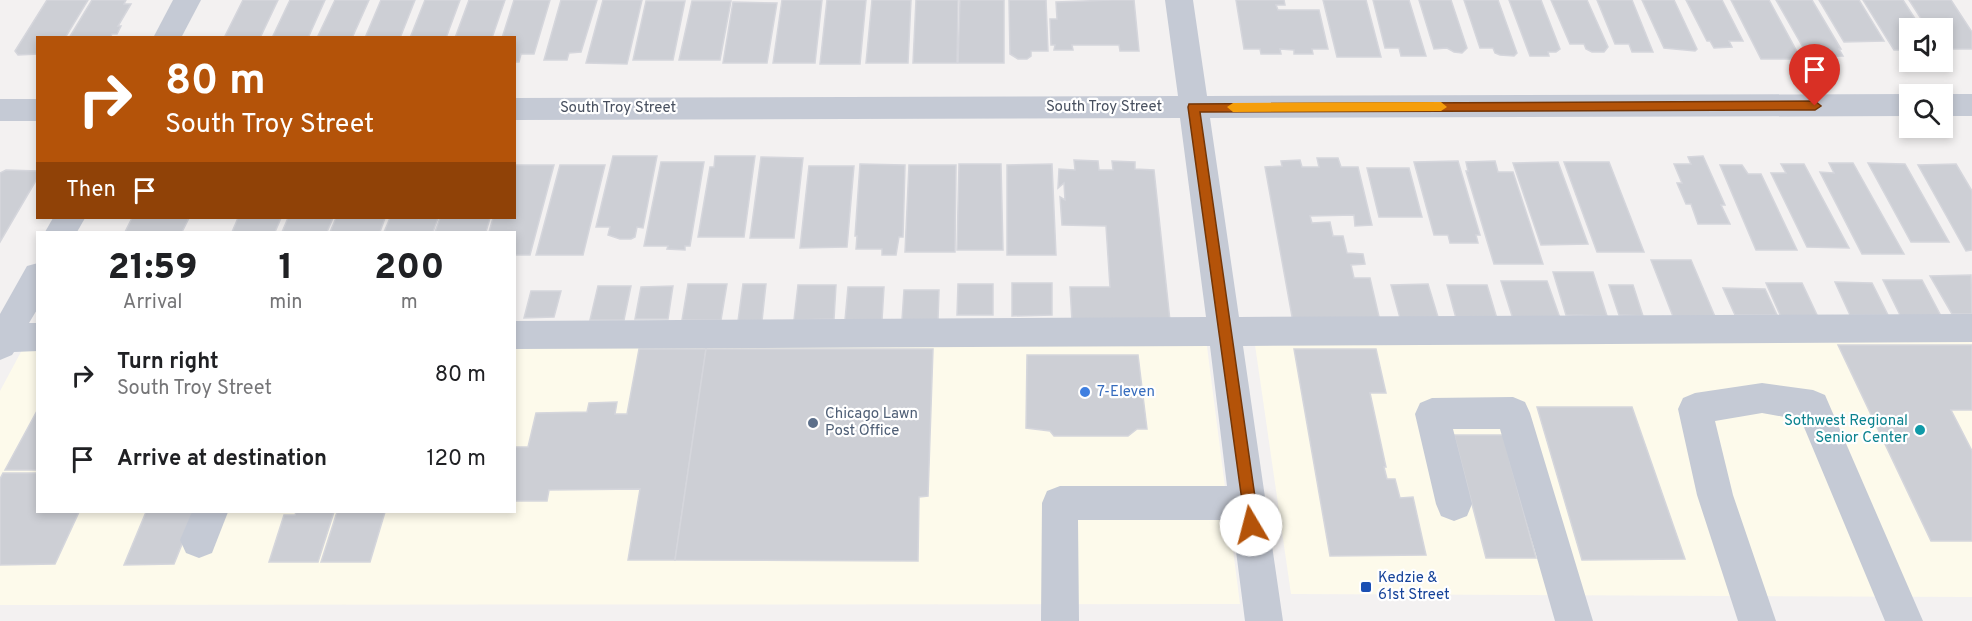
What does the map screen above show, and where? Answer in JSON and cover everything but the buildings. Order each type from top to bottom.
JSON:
[{"type":"street","points":[[168,36],[187,0]]},
{"type":"street","points":[[1179,0],[1264,621]]},
{"type":"street","name":"South Troy Street","points":[[516,109],[1899,105]]},
{"type":"street","points":[[1953,105],[1972,105]]},
{"type":"street","points":[[0,110],[36,110]]},
{"type":"street","points":[[1,340],[36,279]]},
{"type":"street","points":[[516,335],[1972,328]]},
{"type":"street","points":[[1,340],[36,337]]},
{"type":"street","points":[[1757,621],[1715,495],[1695,409],[1762,398],[1813,406],[1904,621]]},
{"type":"street","points":[[1454,504],[1432,414],[1514,413],[1574,621]]},
{"type":"street","points":[[1060,621],[1060,503],[1248,503]]},
{"type":"shaded area","points":[[1972,328],[1972,597],[1291,594],[1253,331]]},
{"type":"shaded area","points":[[1205,331],[1240,604],[0,605],[0,391],[29,337],[36,337],[36,513],[516,513],[516,335]]},
{"type":"slow traffic","points":[[1233,107],[1441,107]]},
{"type":"place","name":"7-Eleven","points":[[1085,392]]},
{"type":"place","name":"Chicago Lawn Post Office","points":[[813,423]]},
{"type":"place","name":"Sothwest Regional Senior Center","points":[[1920,430]]},
{"type":"place","name":"Kedzie & 61st Street","points":[[1366,587]]},
{"type":"route","points":[[1251,525],[1194,107],[1815,106]]}]
